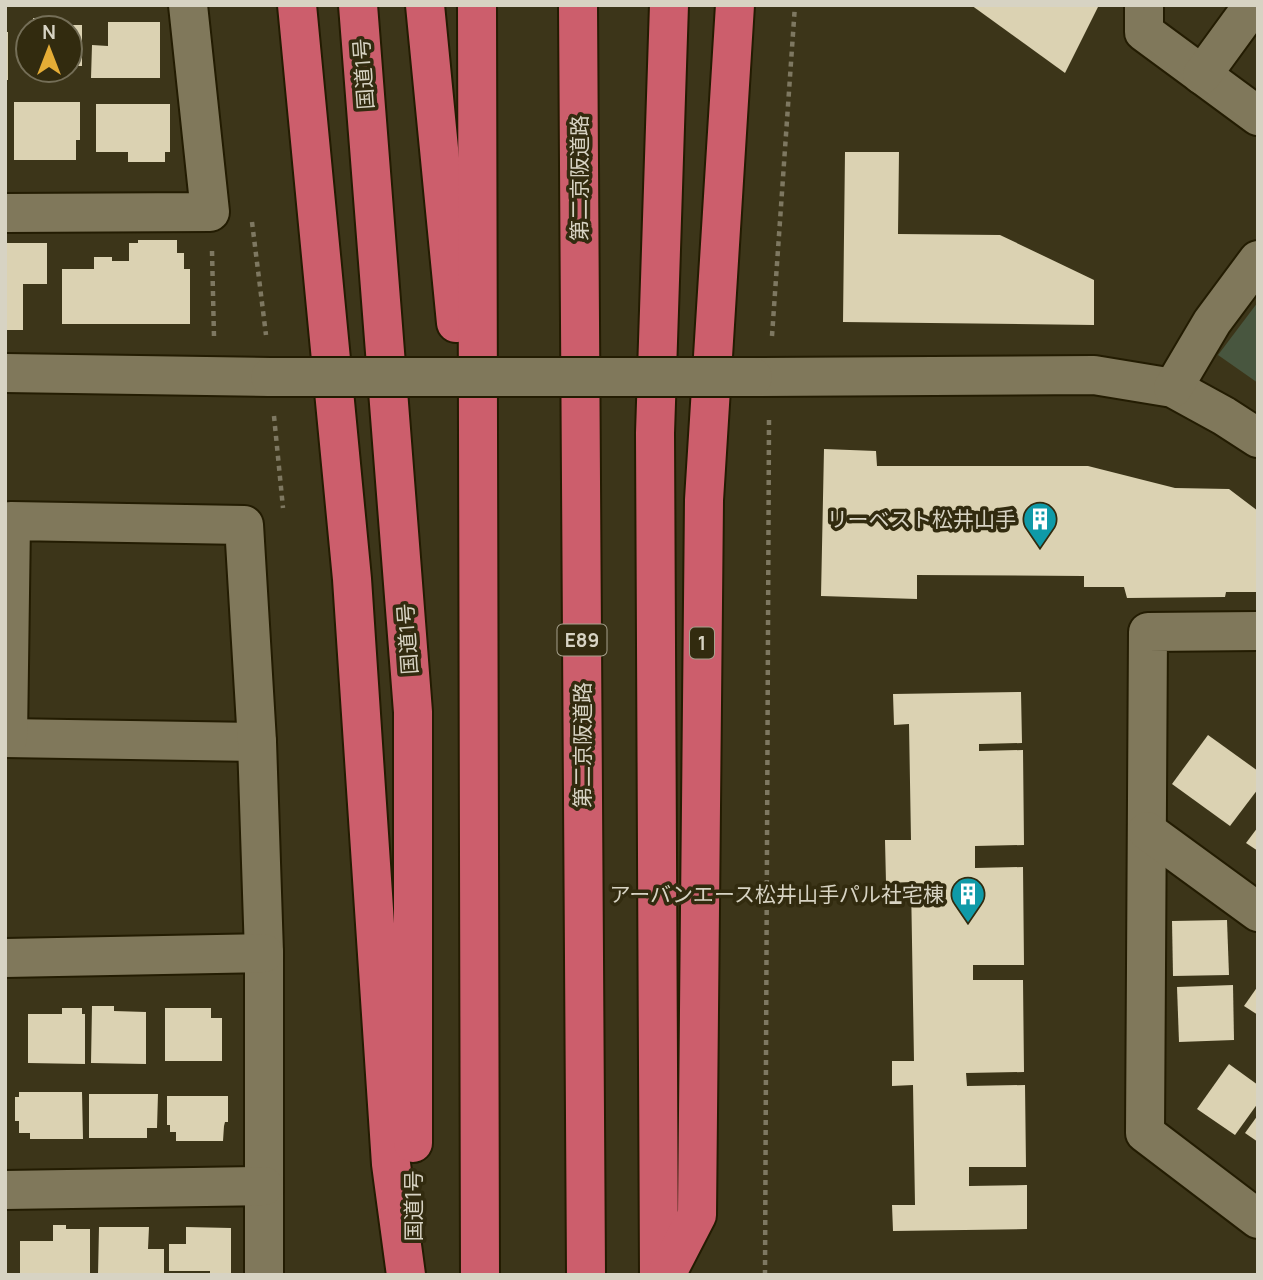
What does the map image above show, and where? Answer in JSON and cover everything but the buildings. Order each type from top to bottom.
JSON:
[{"type":"highway","points":[[297,5],[352,579],[391,1164],[407,1275]]},
{"type":"highway","name":"国道1号","points":[[358,5],[413,712],[413,1275]]},
{"type":"highway","points":[[425,5],[480,562]]},
{"type":"highway","points":[[477,5],[480,1275]]},
{"type":"highway","name":"第二京阪道路","points":[[578,5],[586,1275]]},
{"type":"highway","points":[[659,1275],[655,433],[669,5]]},
{"type":"highway","name":"1","points":[[666,1275],[697,1215],[704,500],[736,5]]},
{"type":"street","points":[[5,213],[210,212],[188,5]]},
{"type":"street","points":[[1143,5],[1144,32],[1258,116]]},
{"type":"street","points":[[1202,75],[1252,5]]},
{"type":"street","points":[[1173,388],[1212,322],[1258,260]]},
{"type":"street","points":[[5,373],[270,377],[1094,375],[1173,388],[1258,438]]},
{"type":"street","points":[[257,742],[6,738],[11,521],[244,525],[257,742],[264,953],[264,1275]]},
{"type":"street","points":[[1258,631],[1148,632],[1145,1133],[1258,1219]]},
{"type":"street","points":[[1147,831],[1258,912]]},
{"type":"street","points":[[5,958],[264,953]]},
{"type":"street","points":[[5,1190],[264,1186]]},
{"type":"path","points":[[765,1275],[761,377],[795,5]]},
{"type":"path","points":[[210,212],[214,339]]},
{"type":"green space","points":[[1258,302],[1258,383],[1218,355]]},
{"type":"place","name":"リーベスト松井山手","points":[[1040,549]]},
{"type":"place","name":"アーバンエース松井山手パル社宅棟","points":[[968,924]]}]
